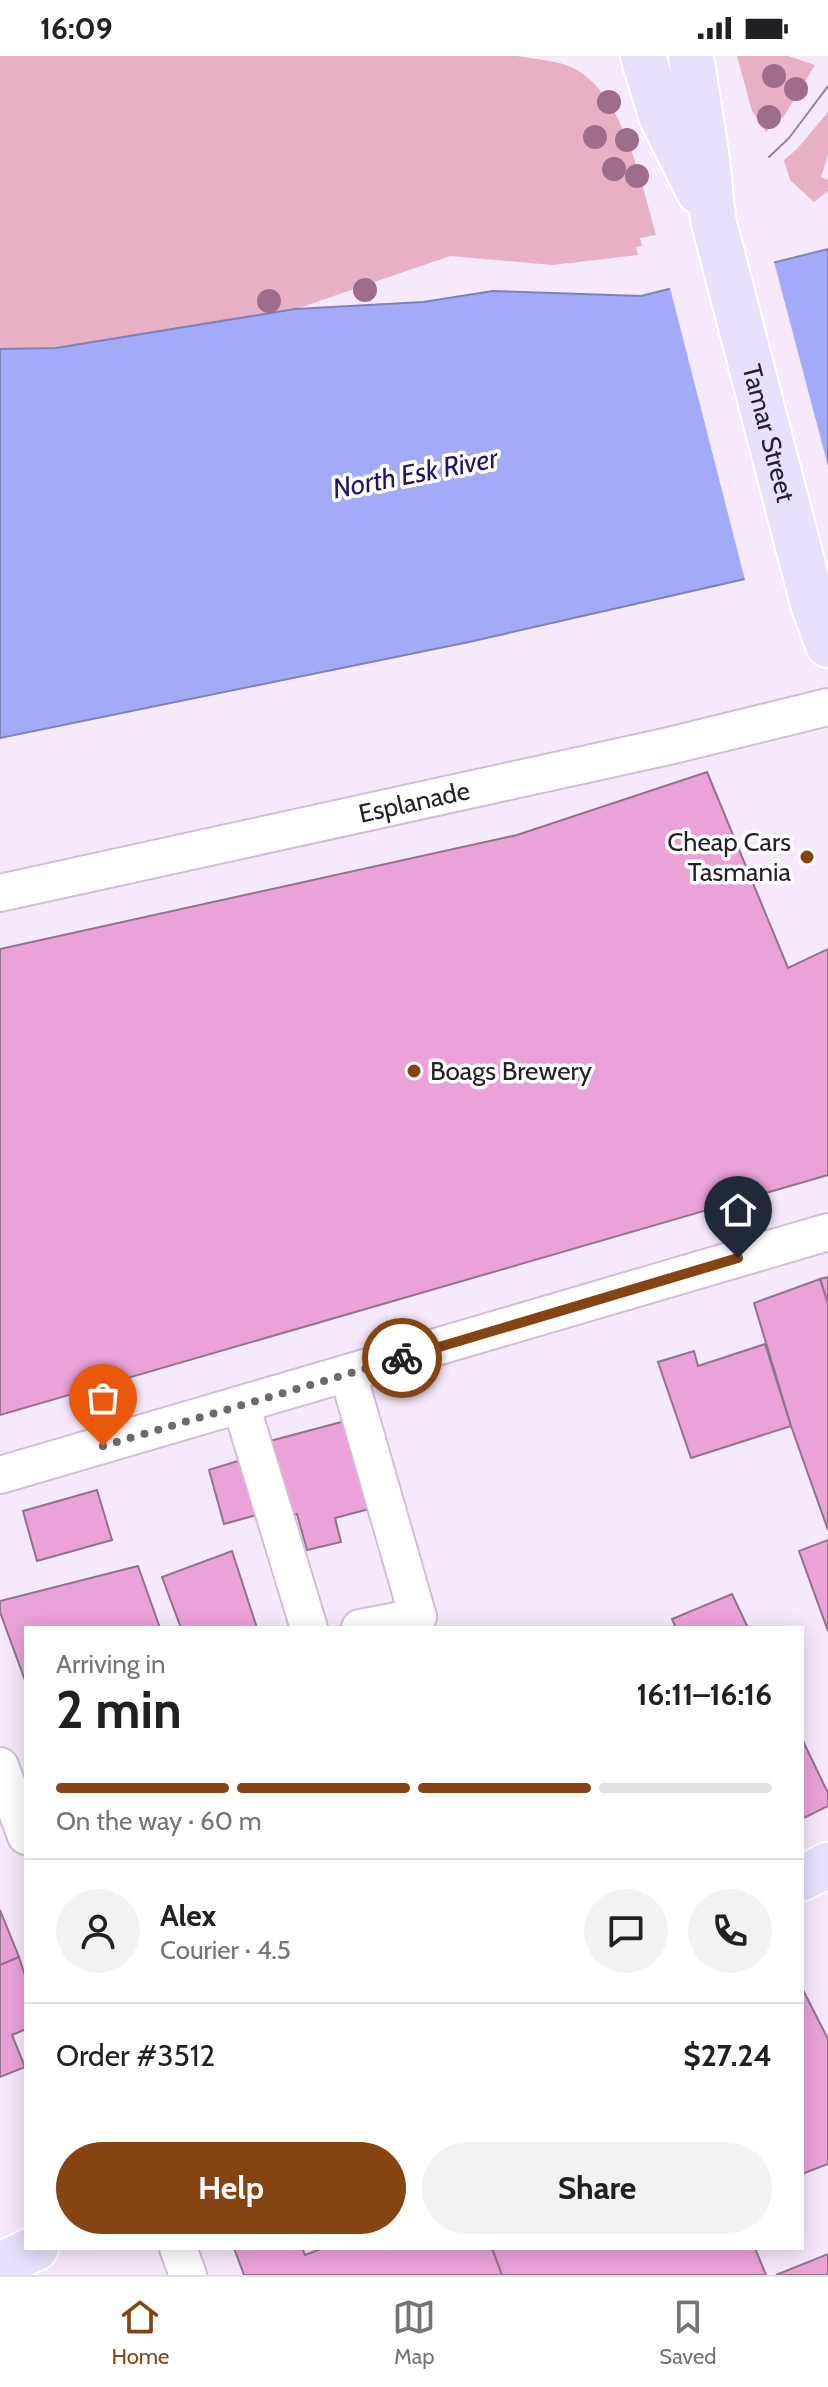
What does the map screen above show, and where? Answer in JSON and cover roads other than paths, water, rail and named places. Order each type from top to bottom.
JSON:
[{"type":"main road","name":"Tamar Street","points":[[643,56],[661,116],[713,219]]},
{"type":"main road","name":"Tamar Street","points":[[691,56],[713,219],[813,604],[828,645]]},
{"type":"main road","points":[[804,1877],[828,1865]]},
{"type":"main road","points":[[0,2265],[32,2250]]},
{"type":"street","name":"Esplanade","points":[[0,893],[669,746],[828,707]]},
{"type":"street","points":[[0,1475],[828,1232]]},
{"type":"street","points":[[348,1374],[418,1617],[371,1626]]},
{"type":"street","points":[[241,1405],[308,1626]]},
{"type":"street","points":[[0,1766],[24,1831]]},
{"type":"street","points":[[179,2250],[188,2275]]},
{"type":"water","name":"North Esk River","points":[[828,249],[828,560],[469,642],[0,738],[0,349],[56,348],[295,309],[423,302],[493,291],[641,296]]},
{"type":"tram line","points":[[769,157],[789,138],[828,86]]},
{"type":"place","name":"Cheap Cars Tasmania","points":[[807,857]]},
{"type":"place","name":"Boags Brewery","points":[[414,1071]]}]
